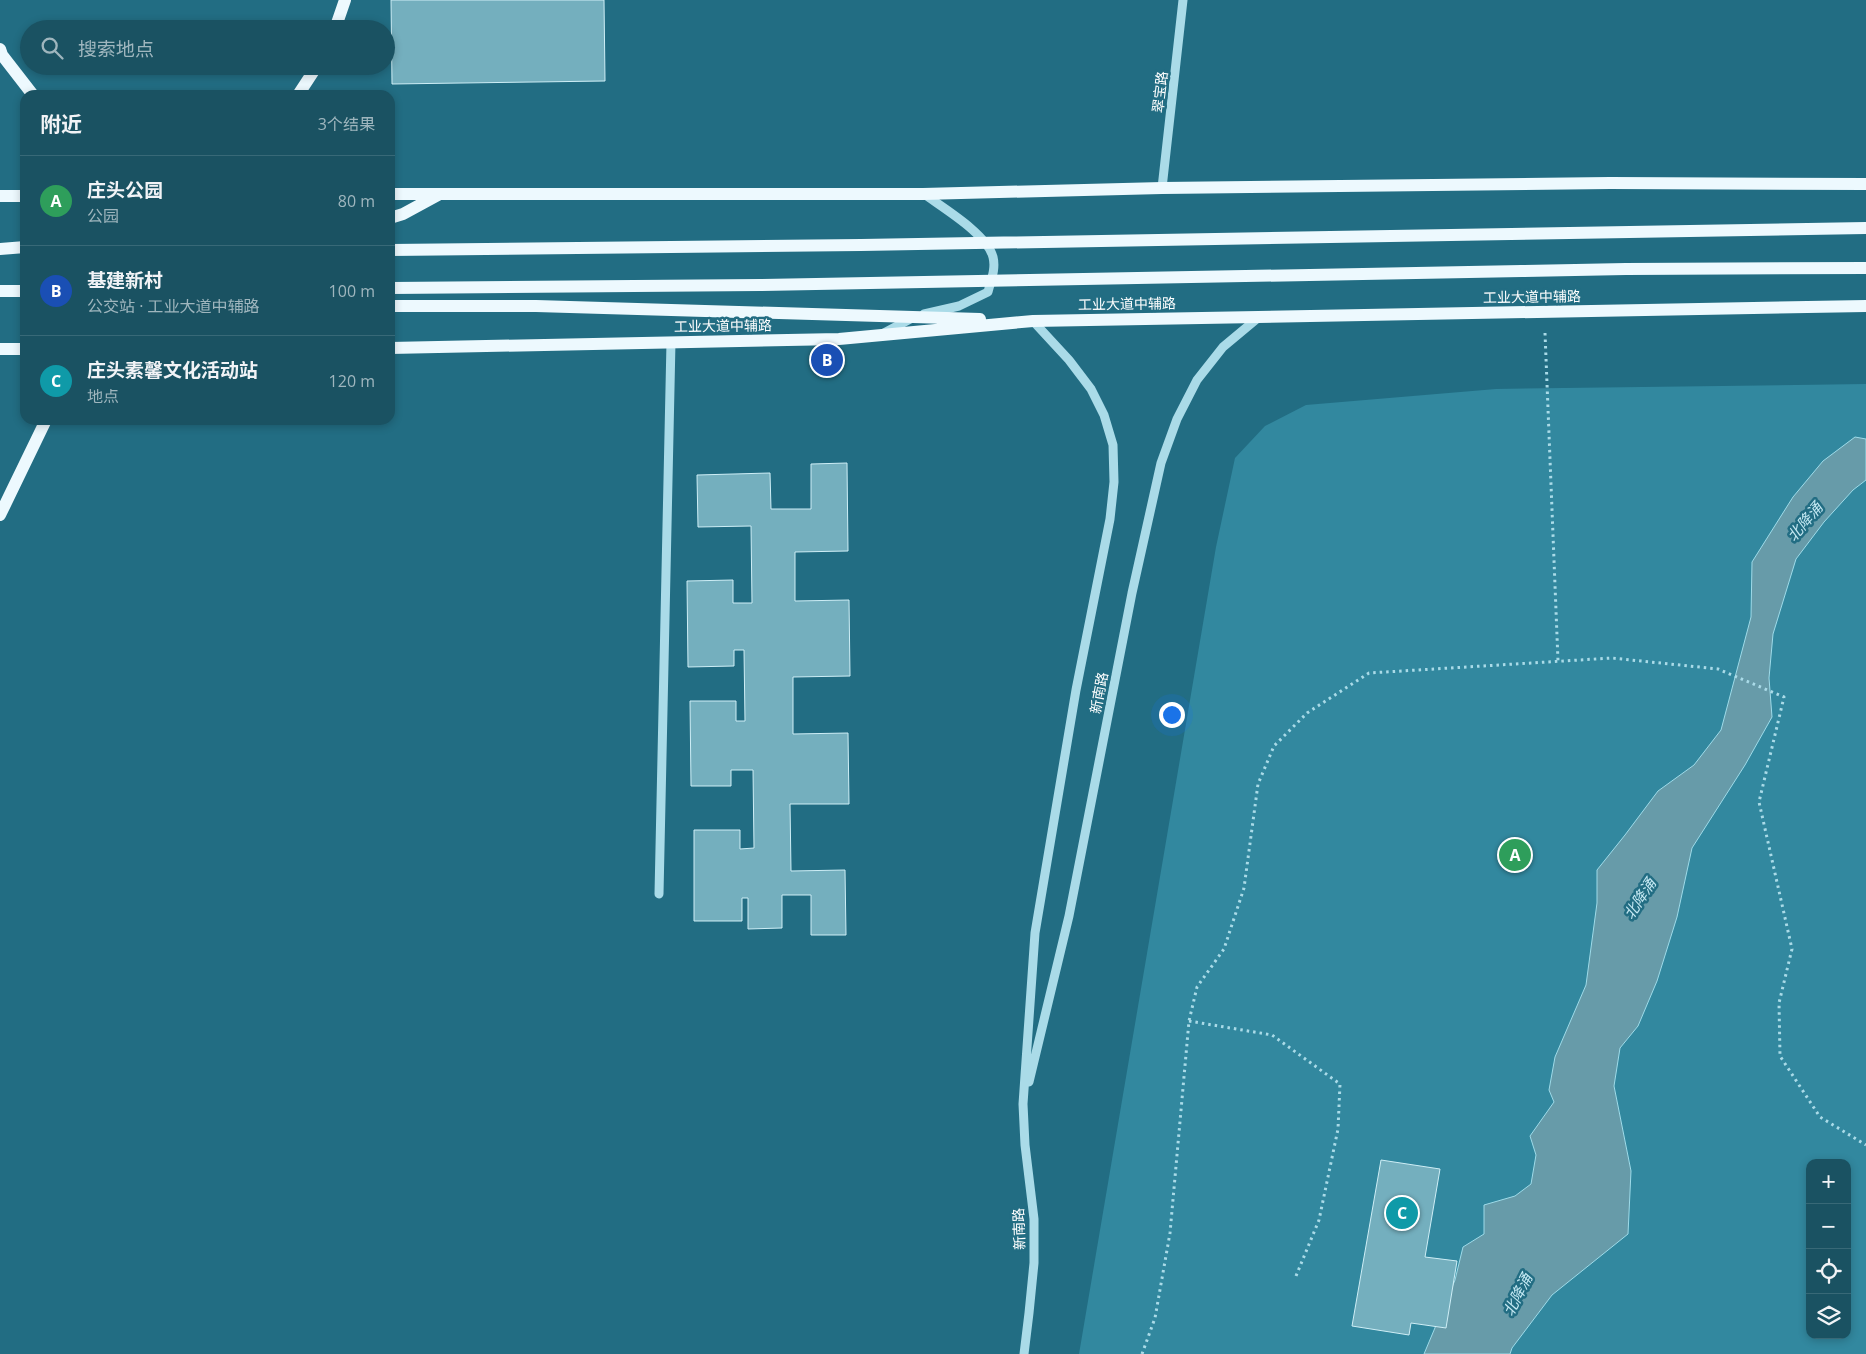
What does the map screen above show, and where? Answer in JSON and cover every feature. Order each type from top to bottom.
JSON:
[{"type":"main road","points":[[338,20],[345,0]]},
{"type":"main road","points":[[0,49],[2,55],[29,90]]},
{"type":"main road","points":[[301,90],[311,75]]},
{"type":"main road","points":[[395,194],[923,194],[1162,188],[1610,183],[1866,184]]},
{"type":"main road","points":[[395,216],[440,193]]},
{"type":"main road","points":[[0,196],[20,196]]},
{"type":"main road","points":[[395,250],[881,245],[1866,228]]},
{"type":"main road","points":[[0,249],[20,247]]},
{"type":"main road","points":[[0,254],[20,254]]},
{"type":"main road","points":[[395,288],[770,285],[1636,268],[1866,268]]},
{"type":"main road","points":[[0,291],[20,291]]},
{"type":"main road","points":[[395,306],[536,306],[1034,321]]},
{"type":"main road","name":"工业大道中辅路","points":[[395,348],[839,339],[1034,321],[1866,306]]},
{"type":"main road","points":[[0,349],[20,349]]},
{"type":"main road","points":[[0,515],[44,425]]},
{"type":"street","name":"翠宝路","points":[[1162,188],[1184,0]]},
{"type":"street","points":[[881,335],[914,317],[959,306],[988,292],[994,268],[993,255],[976,231],[923,194]]},
{"type":"street","name":"新南路","points":[[1023,1104],[1069,916],[1132,592],[1161,463],[1176,419],[1197,380],[1223,347],[1259,317]]},
{"type":"street","name":"新南路","points":[[1024,1354],[1033,1272],[1034,1219],[1023,1104],[1035,933],[1076,690],[1110,519],[1114,482],[1113,445],[1104,415],[1091,389],[1069,360],[1034,321]]},
{"type":"street","points":[[659,894],[671,342]]},
{"type":"path","points":[[1544,312],[1558,662]]},
{"type":"path","points":[[1142,1354],[1155,1318],[1170,1233],[1189,1021],[1196,986],[1224,949],[1244,888],[1258,784],[1274,746],[1307,713],[1369,673],[1612,658],[1718,669],[1784,698],[1759,802],[1792,949],[1779,1003],[1780,1056],[1820,1117],[1866,1145]]},
{"type":"path","points":[[1189,1021],[1272,1035],[1340,1084],[1338,1129],[1319,1220],[1296,1276]]},
{"type":"shaded area","points":[[1866,384],[1866,1354],[1079,1354],[1216,547],[1235,458],[1265,426],[1306,405],[1496,389]]},
{"type":"water","name":"北降涌","points":[[1855,437],[1866,439],[1866,480],[1853,490],[1824,522],[1796,559],[1773,634],[1769,678],[1772,717],[1745,765],[1692,848],[1677,917],[1657,981],[1638,1026],[1620,1048],[1614,1086],[1631,1171],[1628,1234],[1552,1295],[1512,1348],[1510,1354],[1424,1354],[1455,1280],[1463,1247],[1484,1234],[1484,1205],[1515,1196],[1531,1184],[1536,1155],[1530,1136],[1554,1102],[1549,1090],[1555,1057],[1586,985],[1597,903],[1597,870],[1658,791],[1694,765],[1721,730],[1751,617],[1752,562],[1793,497],[1823,461]]},
{"type":"building","points":[[391,0],[604,0],[605,81],[392,84],[392,75],[395,75],[395,20],[391,20]]},
{"type":"building","points":[[847,463],[848,551],[795,552],[795,601],[849,600],[850,676],[793,677],[793,734],[848,733],[849,804],[790,804],[791,871],[845,870],[846,935],[811,935],[811,895],[782,895],[782,928],[748,929],[748,898],[742,898],[742,921],[694,921],[694,830],[740,830],[740,849],[754,848],[753,770],[731,770],[731,786],[691,786],[690,701],[736,701],[736,721],[745,721],[744,650],[734,650],[734,666],[688,667],[687,581],[733,580],[733,603],[752,603],[751,526],[698,527],[697,475],[770,473],[771,509],[811,509],[811,464]]},
{"type":"building","points":[[1381,1160],[1440,1169],[1425,1257],[1457,1261],[1446,1328],[1411,1323],[1409,1335],[1352,1326]]},
{"type":"place","name":"基建新村","points":[[827,360]]},
{"type":"place","name":"庄头公园","points":[[1515,855]]},
{"type":"place","name":"庄头素馨文化活动站","points":[[1402,1213]]}]
